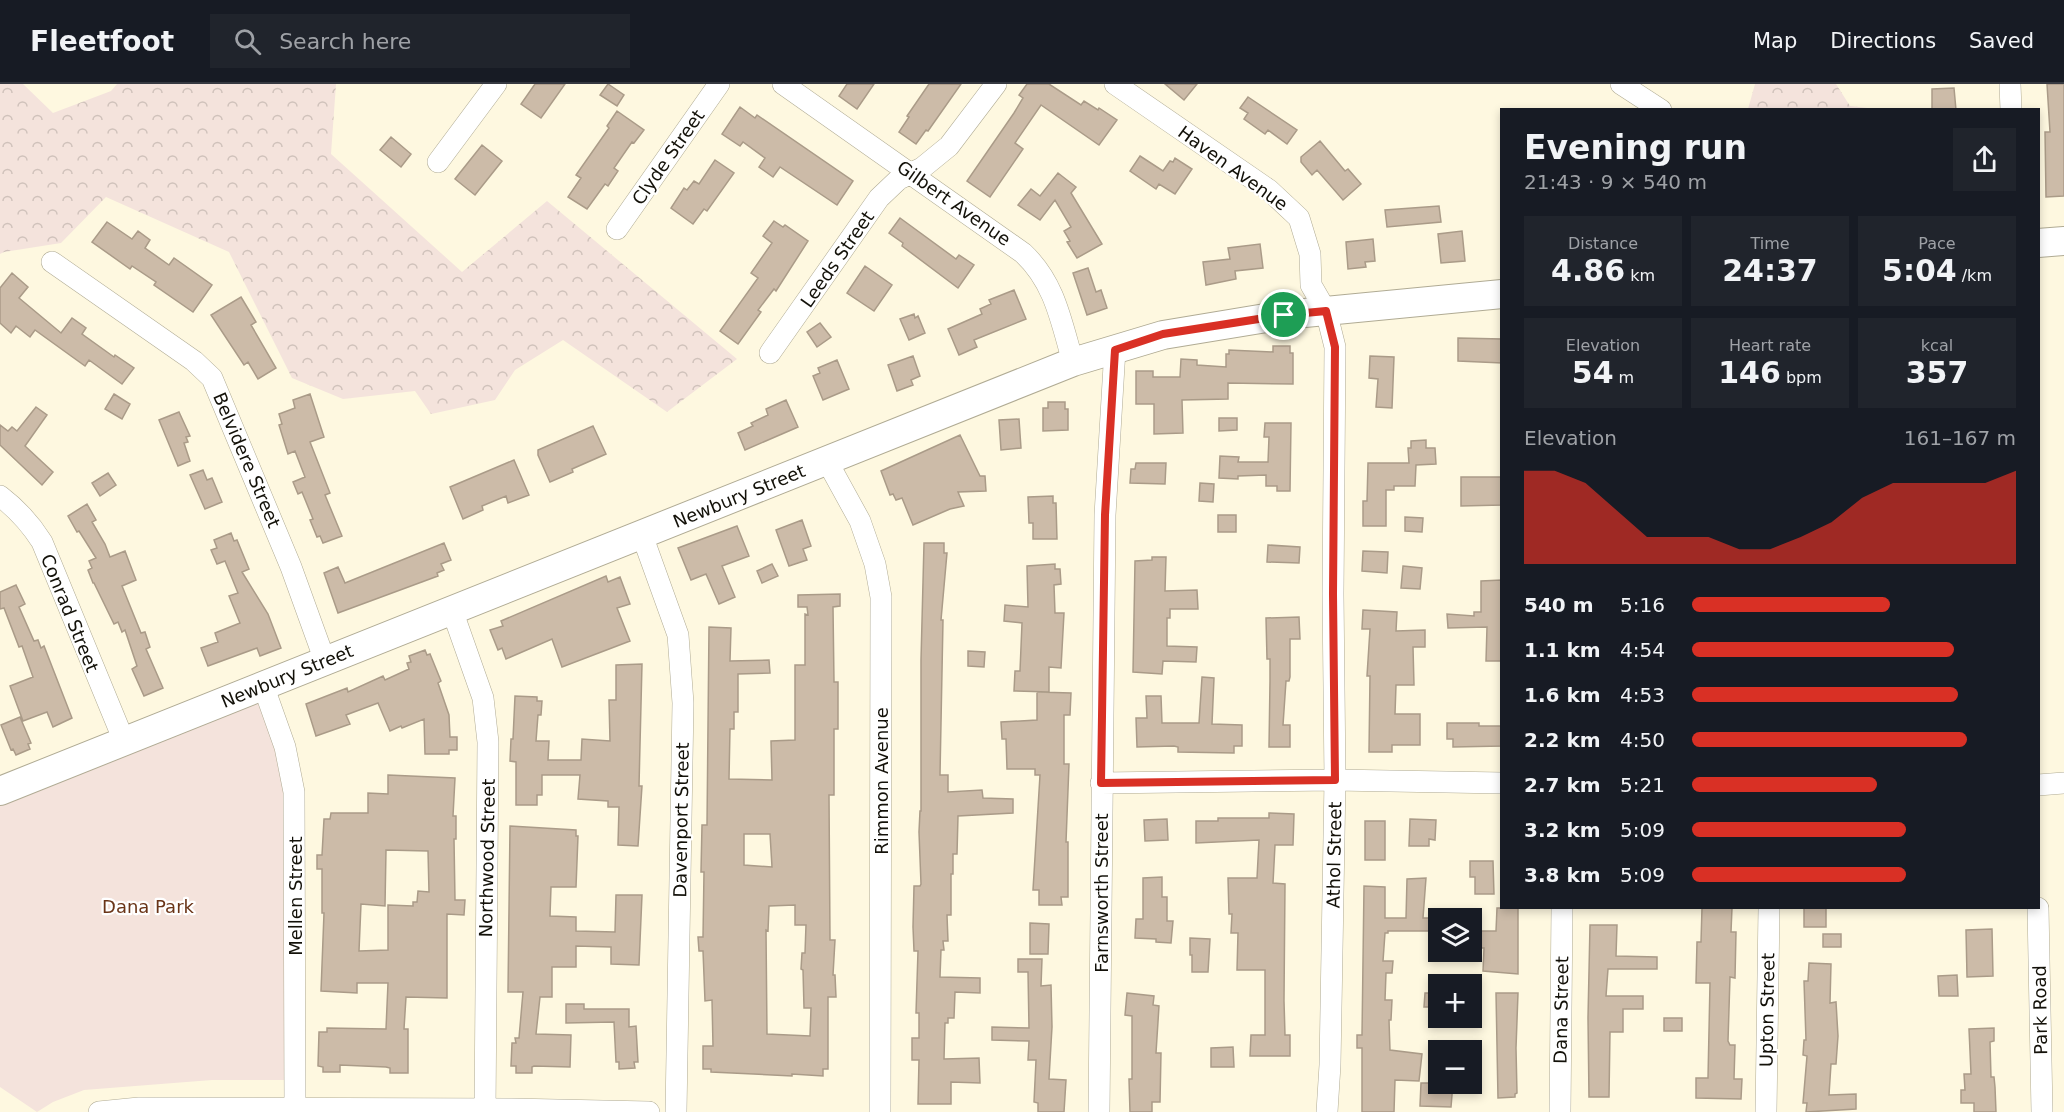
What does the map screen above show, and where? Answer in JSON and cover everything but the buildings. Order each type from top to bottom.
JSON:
[{"type":"street","points":[[438,162],[496,84]]},
{"type":"street","name":"Clyde Street","points":[[617,229],[719,84]]},
{"type":"street","name":"Gilbert Avenue","points":[[783,84],[1023,253],[1036,266],[1052,293],[1073,362]]},
{"type":"street","name":"Leeds Street","points":[[770,353],[879,198],[899,179],[928,164],[949,146],[996,84]]},
{"type":"street","name":"Haven Avenue","points":[[1115,84],[1269,190],[1299,218],[1310,254],[1311,285],[1326,311]]},
{"type":"street","points":[[1621,84],[1658,108]]},
{"type":"street","points":[[2010,84],[2011,108]]},
{"type":"street","points":[[2040,243],[2064,242]]},
{"type":"street","name":"Belvidere Street","points":[[52,262],[194,361],[212,378],[291,567],[325,661]]},
{"type":"street","name":"Newbury Street","points":[[0,791],[1073,362],[1163,334],[1284,315],[1500,294]]},
{"type":"street","name":"Athol Street","points":[[1326,311],[1335,347],[1333,594],[1335,780],[1330,1065],[1327,1112]]},
{"type":"street","name":"Farnsworth Street","points":[[1100,1112],[1105,515],[1115,350]]},
{"type":"street","name":"Rimmon Avenue","points":[[827,461],[860,521],[875,564],[881,597],[880,1112]]},
{"type":"street","name":"Conrad Street","points":[[0,496],[15,507],[42,542],[124,741]]},
{"type":"street","name":"Davenport Street","points":[[642,535],[678,635],[683,703],[676,1112]]},
{"type":"street","name":"Northwood Street","points":[[452,610],[483,698],[488,742],[485,1110]]},
{"type":"street","name":"Mellen Street","points":[[263,685],[285,747],[294,792],[296,1110]]},
{"type":"street","points":[[1101,783],[1335,780],[1500,783]]},
{"type":"street","points":[[2040,785],[2064,783]]},
{"type":"street","name":"Dana Street","points":[[1560,1112],[1562,909]]},
{"type":"street","name":"Upton Street","points":[[1766,1112],[1768,909]]},
{"type":"street","name":"Park Road","points":[[2038,909],[2042,1112]]},
{"type":"street","points":[[99,1112],[139,1108],[649,1112]]},
{"type":"green space","points":[[0,84],[23,84],[53,113],[111,91],[117,84],[336,84],[331,154],[462,272],[547,201],[737,359],[667,412],[563,340],[515,370],[495,400],[431,414],[415,391],[343,399],[292,378],[229,252],[106,197],[61,243],[0,254]]},
{"type":"green space","points":[[1755,84],[1836,84],[1850,106],[1867,108],[1748,108]]},
{"type":"green space","name":"Dana Park","points":[[265,699],[286,753],[296,1080],[212,1080],[84,1090],[53,1102],[37,1112],[0,1087],[0,805]]},
{"type":"route","points":[[1326,311],[1335,347],[1333,594],[1335,780],[1101,783],[1105,515],[1115,350],[1163,334],[1284,315],[1326,311]]}]
